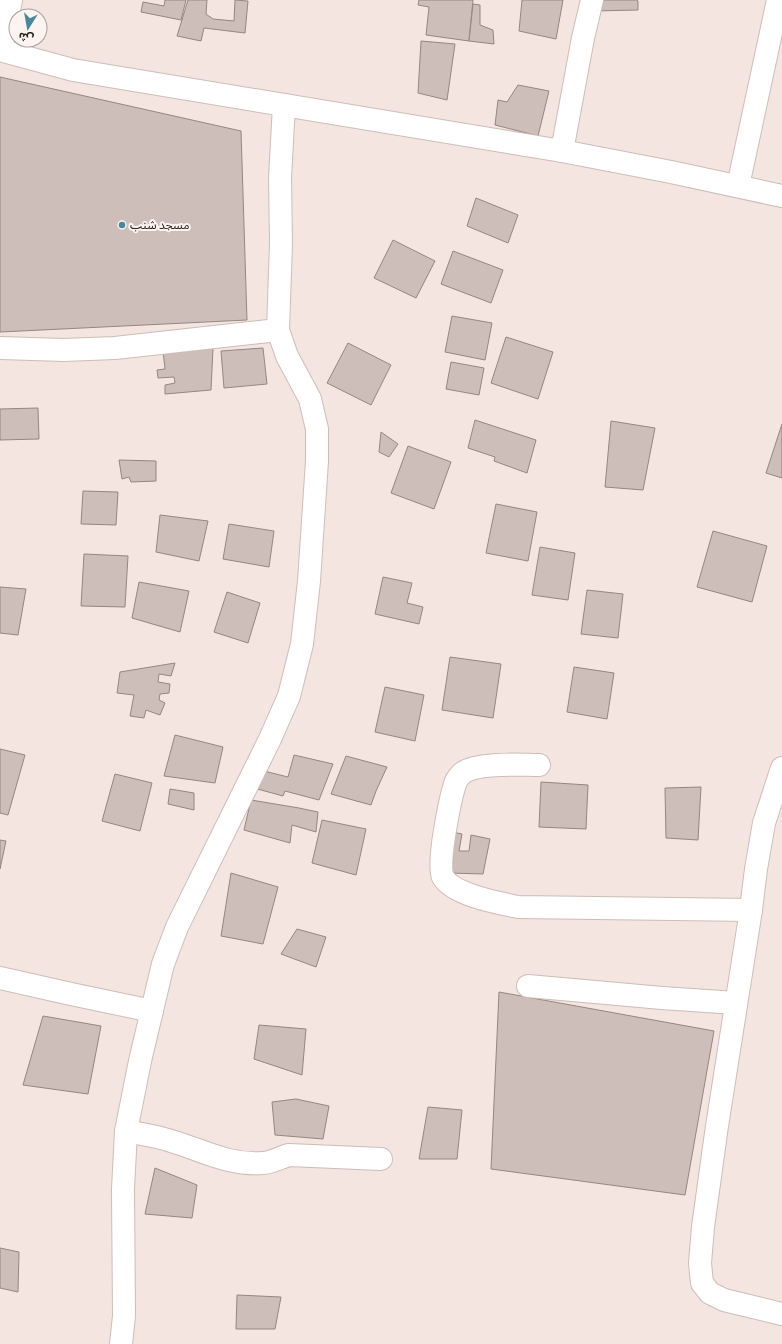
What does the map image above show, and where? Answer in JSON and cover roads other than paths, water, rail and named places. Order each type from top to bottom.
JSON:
[{"type":"street","points":[[11,0],[1,50],[73,70],[562,151],[782,196]]},
{"type":"street","points":[[562,151],[583,38],[592,0]]},
{"type":"street","points":[[738,186],[778,0]]},
{"type":"street","points":[[121,1344],[124,1316],[123,1189],[126,1131],[140,1061],[163,964],[176,927],[274,732],[289,696],[302,644],[309,581],[318,461],[317,429],[310,399],[287,356],[278,330],[281,243],[280,178],[284,105]]},
{"type":"street","points":[[0,348],[64,350],[115,348],[278,330]]},
{"type":"street","points":[[539,765],[476,767],[463,772],[457,779],[446,819],[441,866],[442,877],[451,886],[467,894],[490,902],[518,907],[751,910]]},
{"type":"street","points":[[782,768],[764,823],[756,869],[751,910],[717,1126],[703,1227],[700,1263],[702,1283],[710,1293],[724,1300],[782,1314]]},
{"type":"street","points":[[0,978],[152,1011]]},
{"type":"street","points":[[528,986],[736,1003]]},
{"type":"street","points":[[126,1131],[170,1140],[230,1162],[244,1164],[265,1164],[280,1157],[289,1155],[381,1159]]},
{"type":"place","name":"مسجد شنب","points":[[122,225]]}]
